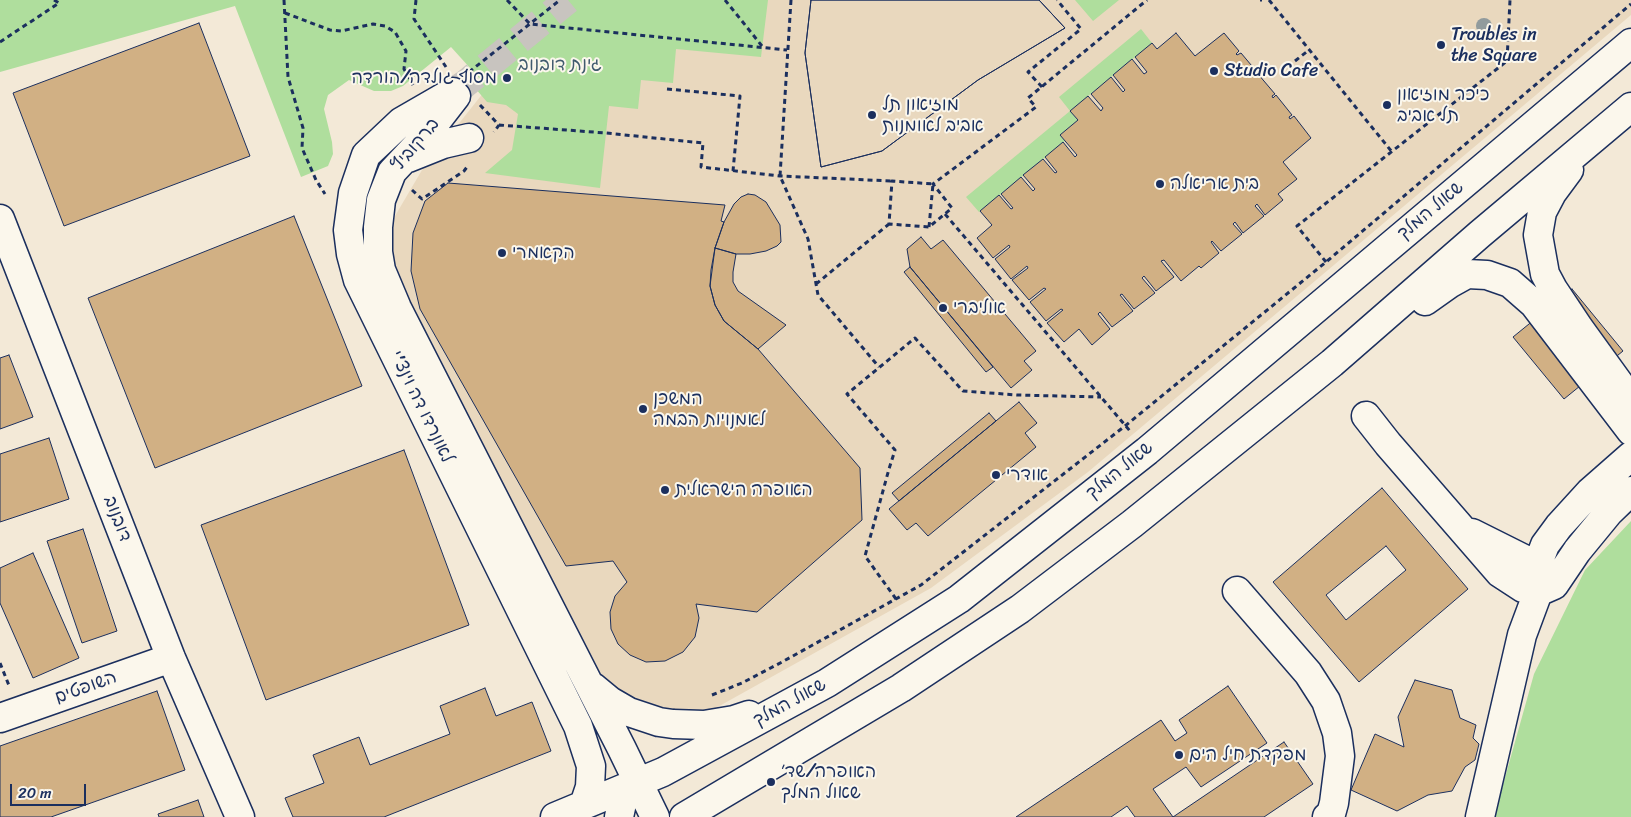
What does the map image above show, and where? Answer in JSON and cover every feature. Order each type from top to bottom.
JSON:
[{"type":"street","name":"שאול המלך","points":[[555,817],[663,772],[827,683],[959,599],[1147,451],[1631,43]]},
{"type":"street","points":[[412,89],[409,97],[416,106],[453,91]]},
{"type":"street","name":"ברקוביץ","points":[[378,227],[381,200],[392,172],[422,140],[453,91]]},
{"type":"street","name":"ברקוביץ","points":[[348,230],[353,193],[366,154],[401,122],[453,91]]},
{"type":"street","points":[[684,817],[901,688],[1020,608],[1132,524],[1332,363],[1590,140],[1631,107]]},
{"type":"street","points":[[404,159],[443,144],[469,138]]},
{"type":"street","points":[[1480,817],[1518,652],[1538,592],[1540,558],[1545,545],[1559,526],[1590,492],[1627,472],[1625,448],[1629,418],[1545,274],[1538,235],[1542,212],[1552,193],[1590,140]]},
{"type":"street","name":"דובנוב","points":[[0,219],[6,250],[171,658],[240,817]]},
{"type":"street","name":"לאונרדו דה וינצ'י","points":[[378,227],[380,270],[397,308],[655,817]]},
{"type":"street","name":"לאונרדו דה וינצ'י","points":[[348,230],[351,254],[358,280],[578,726],[591,766],[590,787],[584,805]]},
{"type":"street","points":[[1332,363],[1449,284],[1468,274],[1487,275],[1510,283],[1530,300],[1629,418]]},
{"type":"street","points":[[1366,416],[1460,526],[1483,540],[1524,559],[1530,568],[1538,592]]},
{"type":"street","points":[[1236,591],[1308,673],[1326,702],[1337,733],[1340,756],[1334,803],[1331,814],[1327,817]]},
{"type":"street","name":"השופטים","points":[[0,718],[171,658]]},
{"type":"street","points":[[588,682],[610,701],[629,712],[666,723],[704,725],[734,720],[827,683]]},
{"type":"street","points":[[619,817],[626,795],[638,783]]},
{"type":"path","points":[[54,0],[60,1]]},
{"type":"path","points":[[284,0],[288,77],[303,128],[302,148],[316,180],[326,196]]},
{"type":"path","points":[[414,19],[416,0]]},
{"type":"path","points":[[507,0],[530,24],[788,50]]},
{"type":"path","points":[[453,91],[560,0]]},
{"type":"path","points":[[725,0],[762,47]]},
{"type":"path","points":[[790,0],[780,176],[808,238],[818,295],[879,367]]},
{"type":"path","points":[[1042,86],[1028,72],[1081,29],[1057,0]]},
{"type":"path","points":[[499,125],[664,138],[703,143],[701,167],[780,176],[933,184],[1036,107],[1028,98],[1147,0]]},
{"type":"path","points":[[1269,0],[1392,152]]},
{"type":"path","points":[[1326,262],[1298,226],[1507,61],[1510,0]]},
{"type":"path","points":[[0,42],[60,1]]},
{"type":"path","points":[[707,697],[742,683],[921,586],[1125,426],[1326,262],[1631,4]]},
{"type":"path","points":[[284,13],[330,30],[341,31],[374,24],[385,26],[395,32],[406,51],[404,69],[412,89]]},
{"type":"path","points":[[1295,61],[1309,50]]},
{"type":"path","points":[[667,88],[740,96],[733,171]]},
{"type":"path","points":[[422,199],[464,171]]},
{"type":"path","points":[[816,285],[888,224],[892,181]]},
{"type":"path","points":[[888,224],[929,227],[952,208],[933,184]]},
{"type":"path","points":[[929,227],[933,184]]},
{"type":"path","points":[[945,214],[1147,451]]},
{"type":"path","points":[[896,600],[864,556],[895,450],[847,394],[915,338],[963,391],[1017,395],[1101,397]]},
{"type":"shaded area","points":[[589,0],[1631,0],[1631,15],[1088,472],[931,588],[662,738],[629,727],[397,283],[388,247],[395,216],[422,170],[503,68]]},
{"type":"green space","name":"גינת דובנוב","points":[[0,0],[768,0],[761,57],[676,49],[673,83],[641,80],[638,109],[609,106],[600,188],[485,173],[512,150],[518,114],[506,105],[487,102],[475,88],[480,79],[451,47],[403,86],[391,91],[374,91],[349,80],[328,95],[324,109],[333,154],[328,166],[301,177],[235,6],[0,72]]},
{"type":"green space","points":[[1075,0],[1119,0],[1093,21]]},
{"type":"green space","points":[[1141,29],[1152,43],[1070,111],[1059,97]]},
{"type":"green space","points":[[1070,111],[1078,120],[1060,135],[1065,141],[979,212],[966,197]]},
{"type":"green space","points":[[1631,521],[1631,817],[1494,817],[1534,674],[1585,570]]},
{"type":"building","name":"מוזיאון תל אביב לאומנות","points":[[811,0],[1039,0],[1065,28],[978,80],[882,151],[821,167],[805,53]]},
{"type":"building","name":"מוזיאון תל אביב לאומנות","points":[[811,0],[1039,0],[1065,28],[978,80],[882,151],[821,167],[805,53]]},
{"type":"building","points":[[199,23],[250,156],[64,226],[13,93]]},
{"type":"building","name":"בית אריאלה","points":[[1176,33],[1195,56],[1224,33],[1239,51],[1236,54],[1241,53],[1257,72],[1254,75],[1255,77],[1258,74],[1275,94],[1272,96],[1273,98],[1276,95],[1292,115],[1289,117],[1290,119],[1294,116],[1311,138],[1283,162],[1297,179],[1278,194],[1283,200],[1265,215],[1257,204],[1255,206],[1264,216],[1243,233],[1235,222],[1233,224],[1242,234],[1221,251],[1212,241],[1219,253],[1181,281],[1164,260],[1161,261],[1174,277],[1156,291],[1144,276],[1142,278],[1155,293],[1134,309],[1122,294],[1120,295],[1133,311],[1112,327],[1100,312],[1098,314],[1110,329],[1092,345],[1079,329],[1064,342],[1047,323],[1063,310],[1061,309],[1046,321],[1030,302],[1046,289],[1044,288],[1029,300],[1012,280],[1028,268],[1027,266],[1011,279],[995,259],[1010,247],[1009,245],[993,258],[977,238],[992,225],[980,211],[999,195],[1011,209],[1013,208],[1001,194],[1021,177],[1033,191],[1035,189],[1023,175],[1043,159],[1055,173],[1057,172],[1045,157],[1063,142],[1075,157],[1077,155],[1060,135],[1078,120],[1070,111],[1088,96],[1101,111],[1103,108],[1091,94],[1111,77],[1123,92],[1125,90],[1113,75],[1132,59],[1144,74],[1147,72],[1135,57],[1152,43],[1157,49]]},
{"type":"building","name":"המשכן לאמנויות הבמה","points":[[448,183],[725,205],[721,221],[724,222],[715,248],[711,270],[710,286],[715,305],[724,321],[758,349],[860,468],[862,520],[757,612],[696,604],[699,618],[695,637],[683,652],[665,661],[646,662],[630,655],[618,644],[611,629],[610,612],[615,596],[627,582],[613,561],[566,566],[420,309],[411,271],[413,233],[425,201]]},
{"type":"building","points":[[748,194],[755,195],[766,202],[780,225],[781,242],[766,251],[750,254],[736,254],[715,248],[724,222],[734,204],[741,197]]},
{"type":"building","points":[[294,216],[362,386],[155,468],[88,298]]},
{"type":"building","points":[[921,237],[931,249],[943,240],[1036,351],[1024,361],[1032,370],[1011,388],[910,267],[907,249]]},
{"type":"building","points":[[715,248],[736,254],[733,282],[738,291],[786,325],[758,349],[724,321],[715,305],[710,286]]},
{"type":"building","points":[[910,267],[993,367],[986,372],[904,272]]},
{"type":"building","points":[[1572,289],[1623,351],[1564,399],[1513,337]]},
{"type":"building","points":[[9,355],[33,417],[0,429],[0,358]]},
{"type":"building","points":[[1019,402],[1037,423],[1025,433],[1036,447],[928,536],[916,523],[907,530],[889,509]]},
{"type":"building","points":[[989,413],[996,421],[899,501],[892,493]]},
{"type":"building","points":[[49,438],[69,499],[0,522],[0,454]]},
{"type":"building","points":[[404,450],[469,625],[266,700],[201,525]]},
{"type":"building","points":[[1382,488],[1468,589],[1359,682],[1273,582]],"holes":[[[1386,546],[1406,570],[1346,620],[1326,595]]]},
{"type":"building","points":[[83,529],[117,631],[82,643],[47,541]]},
{"type":"building","points":[[33,553],[79,658],[33,678],[0,603],[0,568]]},
{"type":"building","points":[[1415,680],[1452,690],[1460,718],[1476,725],[1473,738],[1479,744],[1475,760],[1465,767],[1452,791],[1428,795],[1397,811],[1351,790],[1375,734],[1404,747],[1398,717]]},
{"type":"building","name":"מפקדת חיל הים","points":[[1228,686],[1267,743],[1201,787],[1186,767],[1153,789],[1173,817],[1135,817],[1127,806],[1111,817],[1016,817],[1161,720],[1175,741],[1187,733],[1179,720]]},
{"type":"building","points":[[485,688],[496,716],[532,702],[551,751],[384,817],[293,817],[285,798],[324,783],[313,755],[359,737],[370,765],[450,734],[440,706]]},
{"type":"building","points":[[157,691],[185,770],[51,817],[0,817],[0,746]]},
{"type":"building","name":"מפקדת חיל הים","points":[[1284,742],[1313,784],[1264,817],[1173,817]]},
{"type":"building","points":[[198,800],[204,817],[159,817],[158,814]]},
{"type":"tunnel","points":[[453,92],[568,0]]},
{"type":"place","name":"Troubles in the Square","points":[[1441,45]]},
{"type":"place","name":"Studio Cafe","points":[[1214,71]]},
{"type":"place","name":"מסוף גולדה/הורדה","points":[[507,78]]},
{"type":"place","name":"כיכר מוזיאון תל אביב","points":[[1387,105]]},
{"type":"place","name":"מוזיאון תל אביב לאומנות","points":[[872,115]]},
{"type":"place","name":"בית אריאלה","points":[[1160,184]]},
{"type":"place","name":"הקאמרי","points":[[502,253]]},
{"type":"place","name":"אוליברי","points":[[943,308]]},
{"type":"place","name":"המשכן לאמנויות הבמה","points":[[643,409]]},
{"type":"place","name":"אודרי","points":[[996,475]]},
{"type":"place","name":"האופרה הישראלית","points":[[665,490]]},
{"type":"place","name":"מפקדת חיל הים","points":[[1179,755]]},
{"type":"place","name":"האופרה/שד׳ שאול המלך","points":[[771,782]]}]
